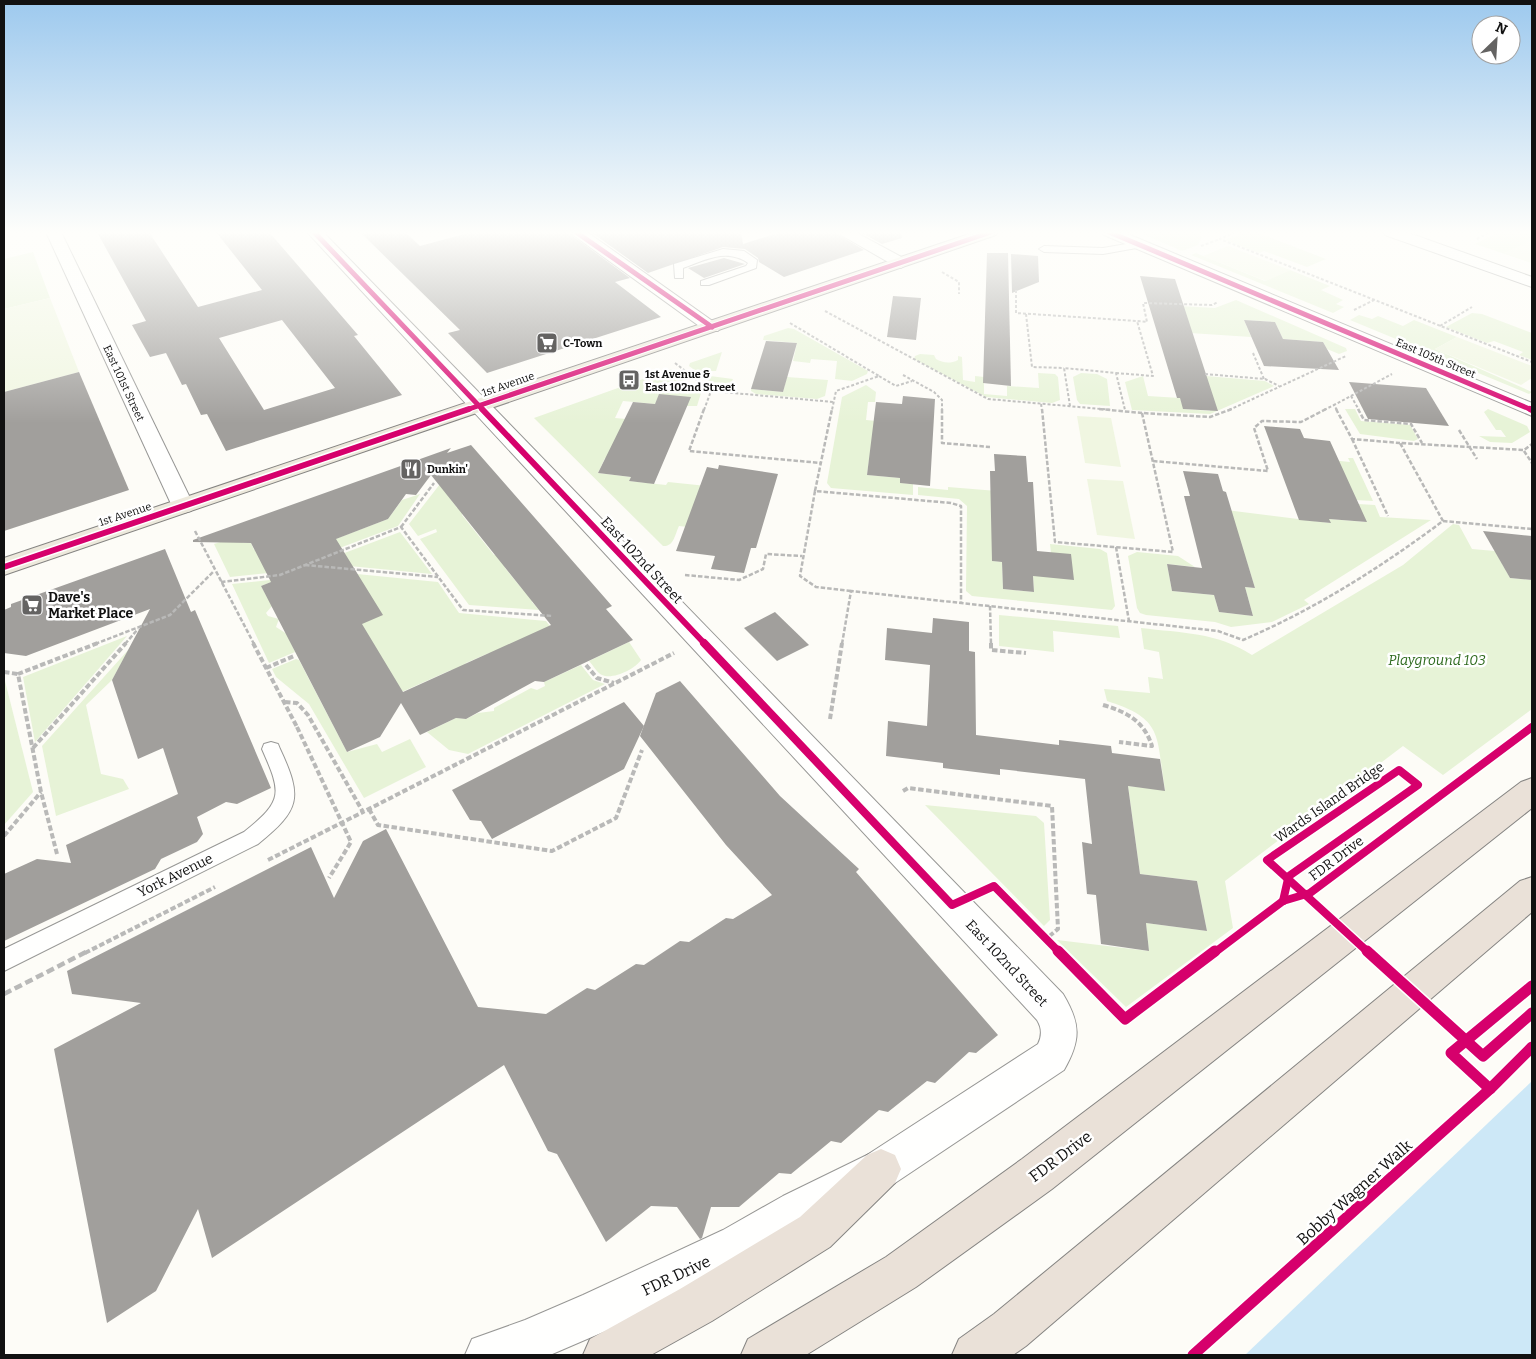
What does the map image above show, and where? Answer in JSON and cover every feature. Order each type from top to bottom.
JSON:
[{"type":"highway","name":"FDR Drive","points":[[764,1355],[901,1272],[1029,1179],[1532,791]]},
{"type":"highway","points":[[975,1355],[1018,1324],[1532,892]]},
{"type":"highway","points":[[606,1355],[696,1305],[740,1276],[815,1232],[881,1169]]},
{"type":"main road","name":"1st Avenue","points":[[4,567],[805,295]]},
{"type":"street","name":"East 101st Street","points":[[83,295],[182,506]]},
{"type":"street","name":"East 102nd Street","points":[[374,295],[1050,1007],[1059,1021],[1061,1035],[1057,1049]]},
{"type":"street","points":[[667,295],[712,327]]},
{"type":"street","name":"East 105th Street","points":[[1258,295],[1532,410]]},
{"type":"street","name":"FDR Drive","points":[[488,1355],[527,1342],[671,1277],[738,1245],[798,1211],[881,1169],[1036,1068],[1051,1057],[1057,1049]]},
{"type":"lane","name":"York Avenue","points":[[4,960],[251,838],[271,822],[283,805],[287,793],[286,782],[271,749]]},
{"type":"path","points":[[1016,295],[1016,314],[1148,322],[1143,302],[1212,305],[1224,299]]},
{"type":"path","points":[[1362,295],[1532,362]]},
{"type":"path","points":[[1348,313],[1374,300]]},
{"type":"path","points":[[1440,326],[1472,307]]},
{"type":"path","points":[[825,311],[988,399],[1142,413],[1210,417],[1349,354]]},
{"type":"path","points":[[1026,314],[1032,367],[1153,376],[1137,321]]},
{"type":"path","points":[[789,323],[896,386],[912,380]]},
{"type":"path","points":[[1252,353],[1265,379]]},
{"type":"path","points":[[676,363],[711,391],[833,402]]},
{"type":"path","points":[[1064,368],[1070,406]]},
{"type":"path","points":[[1116,373],[1124,410]]},
{"type":"path","points":[[1206,374],[1265,379],[1280,386]]},
{"type":"path","points":[[1152,462],[1268,471],[1254,428],[1262,421],[1301,422],[1393,374]]},
{"type":"path","points":[[903,375],[934,392],[942,400],[942,443],[990,447]]},
{"type":"path","points":[[879,376],[836,391],[802,556],[800,576],[816,587],[1218,631],[1243,640],[1286,623],[1392,560],[1442,521],[1532,529]]},
{"type":"path","points":[[711,391],[689,451],[821,463]]},
{"type":"path","points":[[1351,396],[1364,420],[1411,424],[1423,444]]},
{"type":"path","points":[[1041,404],[1055,542],[1172,552],[1142,413]]},
{"type":"path","points":[[1334,406],[1352,439],[1388,516]]},
{"type":"path","points":[[1459,430],[1477,459]]},
{"type":"path","points":[[1352,439],[1524,450],[1532,444]]},
{"type":"path","points":[[1400,443],[1442,521]]},
{"type":"path","points":[[1524,450],[1532,463]]},
{"type":"path","points":[[221,582],[280,575],[401,527],[434,483]]},
{"type":"path","points":[[815,491],[951,503],[961,506],[961,603]]},
{"type":"path","points":[[401,527],[463,610],[553,616]]},
{"type":"path","points":[[195,532],[285,702],[352,842],[329,878]]},
{"type":"path","points":[[1116,547],[1129,621]]},
{"type":"path","points":[[685,575],[740,580],[763,570],[766,554],[802,556]]},
{"type":"path","points":[[304,565],[439,577]]},
{"type":"path","points":[[4,672],[18,674],[170,615],[214,571]]},
{"type":"path","points":[[830,718],[851,591]]},
{"type":"path","points":[[990,606],[991,650],[1026,653]]},
{"type":"path","points":[[32,748],[140,628]]},
{"type":"path","points":[[266,861],[674,652]]},
{"type":"path","points":[[266,668],[294,656]]},
{"type":"path","points":[[586,665],[597,678],[615,683]]},
{"type":"path","points":[[18,674],[41,792],[57,854]]},
{"type":"path","points":[[285,702],[297,703],[308,715],[363,812]]},
{"type":"path","points":[[1103,706],[1121,710],[1138,720],[1149,734],[1152,746],[1119,742]]},
{"type":"path","points":[[369,809],[378,825],[552,851],[616,818],[642,750]]},
{"type":"path","points":[[903,791],[908,788],[1052,806],[1058,929],[1047,938],[994,886],[952,904]]},
{"type":"path","points":[[4,836],[41,792]]},
{"type":"path","points":[[1285,875],[1298,870]]},
{"type":"path","points":[[1283,902],[1285,875]]},
{"type":"path","points":[[1285,875],[1310,900]]},
{"type":"path","points":[[4,994],[223,883]]},
{"type":"path","points":[[1472,1046],[1461,1037],[1532,977]]},
{"type":"path","points":[[1490,1089],[1451,1052],[1532,986]]},
{"type":"path","points":[[1483,1095],[1497,1082]]},
{"type":"green space","points":[[4,295],[49,295],[50,298],[4,309]]},
{"type":"green space","points":[[1290,295],[1333,295],[1343,300],[1336,304],[1344,307],[1333,313]]},
{"type":"green space","points":[[50,298],[79,372],[4,392],[4,309]]},
{"type":"green space","points":[[1236,300],[1346,348],[1347,351],[1339,354],[1327,349],[1323,342],[1283,339],[1275,322],[1244,320],[1251,337],[1190,333],[1162,305],[1215,308]]},
{"type":"green space","points":[[1472,313],[1482,314],[1532,333],[1532,360],[1519,355],[1523,352],[1494,341],[1487,343],[1446,327]]},
{"type":"green space","points":[[1359,315],[1372,319],[1378,316],[1403,326],[1414,320],[1457,337],[1435,349],[1532,392],[1529,394],[1350,320]]},
{"type":"green space","points":[[788,328],[794,329],[868,371],[867,374],[852,381],[835,379],[837,361],[811,359],[810,363],[793,361],[797,343],[763,340],[764,336]]},
{"type":"green space","points":[[1457,337],[1532,366],[1532,378],[1521,385],[1435,349]]},
{"type":"green space","points":[[722,352],[716,371],[711,371],[710,376],[733,379],[730,385],[715,385],[689,366],[690,363]]},
{"type":"green space","points":[[920,354],[934,355],[936,359],[947,362],[958,360],[958,356],[962,357],[963,380],[975,382],[975,376],[984,377],[984,394],[1007,396],[1007,386],[1039,388],[1038,373],[1055,374],[1058,377],[1060,400],[1052,403],[986,397],[914,359],[915,356]]},
{"type":"green space","points":[[671,369],[701,393],[697,406],[682,406],[660,394],[655,404],[623,401],[615,418],[648,421],[629,461],[605,458],[598,473],[631,477],[629,481],[666,485],[668,482],[736,489],[722,531],[679,526],[672,542],[667,546],[663,546],[534,418]]},
{"type":"green space","points":[[1081,373],[1097,374],[1107,379],[1110,406],[1080,404],[1077,400],[1073,377]]},
{"type":"green space","points":[[1143,376],[1148,396],[1180,398],[1184,409],[1210,411],[1206,376],[1265,381],[1274,386],[1210,414],[1132,410],[1125,382]]},
{"type":"green space","points":[[787,377],[828,380],[825,396],[817,399],[756,394],[751,391],[751,389],[783,392]]},
{"type":"green space","points":[[866,385],[876,392],[875,402],[868,402],[866,420],[898,423],[869,460],[867,475],[900,478],[900,483],[913,484],[913,495],[831,488],[827,483],[842,397]]},
{"type":"green space","points":[[1345,409],[1355,409],[1361,421],[1410,425],[1418,439],[1414,441],[1360,434]]},
{"type":"green space","points":[[1488,409],[1527,426],[1530,432],[1512,443],[1490,442],[1479,436],[1506,437],[1501,430],[1496,430],[1484,412]]},
{"type":"green space","points":[[1077,416],[1111,418],[1121,467],[1085,463]]},
{"type":"green space","points":[[1312,458],[1350,462],[1348,458],[1353,458],[1373,501],[1355,500]]},
{"type":"green space","points":[[1087,479],[1123,481],[1135,539],[1097,535]]},
{"type":"green space","points":[[440,484],[457,508],[461,507],[464,510],[462,515],[494,555],[501,552],[505,568],[523,590],[531,592],[532,602],[539,610],[469,605],[420,539],[437,532],[436,529],[418,536],[409,524]]},
{"type":"green space","points":[[918,487],[948,490],[948,487],[997,491],[992,561],[1002,562],[1003,589],[1034,592],[1033,576],[1051,553],[1050,544],[1100,549],[1107,553],[1115,606],[1112,610],[972,596],[966,591],[967,506],[959,499],[918,495]]},
{"type":"green space","points":[[420,494],[398,526],[313,558],[309,549],[388,519],[402,500]]},
{"type":"green space","points":[[1358,504],[1375,505],[1380,517],[1431,520],[1304,600],[1309,604],[1272,622],[1231,627],[1215,622],[1146,615],[1140,613],[1137,608],[1128,556],[1137,552],[1178,556],[1195,567],[1167,564],[1172,591],[1214,595],[1219,612],[1253,616],[1245,587],[1255,588],[1246,559],[1240,558],[1226,510],[1330,523],[1329,519],[1366,522]]},
{"type":"green space","name":"Playground 103","points":[[1453,524],[1459,525],[1472,549],[1495,551],[1510,578],[1532,580],[1532,709],[1443,775],[1403,746],[1225,881],[1233,928],[1126,1007],[1057,940],[1149,951],[1146,923],[1207,931],[1197,881],[1140,874],[1128,786],[1165,790],[1158,743],[1148,723],[1139,715],[1126,708],[1107,701],[1104,689],[1150,693],[1148,677],[1163,679],[1159,652],[1144,649],[1141,628],[1212,638],[1239,647],[1252,655],[1403,565]]},
{"type":"green space","points":[[400,532],[432,574],[318,563]]},
{"type":"green space","points":[[239,536],[243,543],[251,543],[254,550],[262,550],[277,572],[230,577],[214,544]]},
{"type":"green space","points":[[357,574],[438,582],[459,613],[546,621],[550,626],[493,656],[489,653],[466,663],[462,671],[451,670],[395,695],[356,626]]},
{"type":"green space","points":[[279,579],[261,586],[272,606],[266,613],[268,616],[279,619],[276,627],[287,634],[295,652],[269,663],[232,584]]},
{"type":"green space","points":[[999,615],[1118,626],[1120,638],[1053,631],[1054,652],[999,646]]},
{"type":"green space","points":[[127,636],[35,742],[23,677]]},
{"type":"green space","points":[[629,642],[641,660],[634,667],[623,673],[612,676],[602,675],[589,661]]},
{"type":"green space","points":[[129,649],[112,680],[86,705],[101,774],[123,779],[129,789],[56,816],[42,746]]},
{"type":"green space","points":[[296,659],[299,660],[347,752],[377,744],[382,752],[410,739],[426,767],[364,798],[309,704],[276,677],[272,669]]},
{"type":"green space","points":[[581,665],[593,680],[605,684],[468,754],[449,750],[427,732],[456,718],[466,719],[478,713],[494,711],[494,708],[531,688],[537,690],[545,686],[544,682]]},
{"type":"green space","points":[[4,677],[33,792],[4,825]]},
{"type":"green space","points":[[925,805],[1036,816],[1044,823],[1050,920],[1044,926]]},
{"type":"water","points":[[1532,1081],[1532,1355],[1245,1355]]},
{"type":"building","points":[[132,295],[190,295],[198,307],[242,295],[324,295],[358,335],[354,336],[402,395],[226,451],[207,414],[201,415],[186,384],[182,385],[166,353],[150,357],[132,325],[146,321]],"holes":[[[282,320],[335,388],[264,410],[219,338]]]},
{"type":"building","points":[[425,295],[633,295],[661,317],[487,373],[448,333],[460,330]]},
{"type":"building","points":[[986,295],[1009,295],[1011,386],[983,383]]},
{"type":"building","points":[[1146,295],[1180,295],[1218,411],[1183,409],[1180,398],[1177,398]]},
{"type":"building","points":[[893,296],[921,298],[916,340],[887,337]]},
{"type":"building","points":[[1244,320],[1275,322],[1283,339],[1323,342],[1339,370],[1264,366]]},
{"type":"building","points":[[766,341],[797,343],[783,392],[751,389]]},
{"type":"building","points":[[79,372],[129,490],[4,531],[4,392]]},
{"type":"building","points":[[1349,382],[1426,388],[1449,426],[1368,419]]},
{"type":"building","points":[[659,394],[691,397],[654,484],[629,481],[631,477],[598,473],[633,402],[655,404]]},
{"type":"building","points":[[903,396],[935,399],[930,486],[900,483],[900,478],[867,475],[876,402],[902,404]]},
{"type":"building","points":[[1264,426],[1300,429],[1304,438],[1330,441],[1367,522],[1329,519],[1331,523],[1299,520]]},
{"type":"building","points":[[471,445],[612,606],[606,609],[633,640],[544,682],[535,681],[466,719],[456,718],[420,735],[401,703],[380,737],[347,752],[261,586],[271,582],[251,543],[193,542],[193,540],[451,448],[447,453]],"holes":[[[431,475],[551,625],[403,692],[362,624],[383,615],[336,539],[388,519],[406,494],[416,495]]]},
{"type":"building","points":[[994,454],[1026,456],[1028,482],[1033,482],[1037,551],[1071,554],[1074,580],[1033,576],[1034,592],[1003,589],[1002,562],[992,561],[990,471],[995,471]]},
{"type":"building","points":[[719,465],[778,474],[756,548],[751,548],[744,573],[711,569],[715,556],[676,551],[707,467],[718,469]]},
{"type":"building","points":[[1183,471],[1218,474],[1223,491],[1226,492],[1255,588],[1245,587],[1253,616],[1219,612],[1214,595],[1172,591],[1167,564],[1202,568],[1184,496],[1190,496]]},
{"type":"building","points":[[1483,531],[1532,536],[1532,580],[1510,578]]},
{"type":"building","points":[[165,549],[191,612],[195,610],[271,788],[237,804],[226,802],[197,817],[203,834],[197,842],[161,859],[155,869],[4,941],[4,874],[37,859],[71,863],[66,845],[178,794],[163,748],[138,759],[112,680],[150,609],[26,656],[4,653],[4,610],[11,607],[11,604]]},
{"type":"building","points":[[775,612],[809,645],[777,661],[744,628]]},
{"type":"building","points":[[933,618],[969,622],[969,651],[975,652],[976,735],[1059,745],[1059,740],[1111,746],[1112,753],[1160,759],[1165,791],[1128,786],[1140,874],[1197,881],[1207,931],[1146,923],[1149,951],[1101,944],[1096,895],[1087,894],[1082,842],[1092,844],[1085,779],[1000,769],[1000,775],[943,768],[943,763],[886,756],[888,721],[927,726],[930,665],[885,660],[887,628],[932,633]]},
{"type":"building","points":[[680,681],[780,796],[859,869],[856,872],[998,1035],[976,1053],[969,1052],[935,1083],[927,1081],[888,1112],[879,1110],[841,1143],[831,1141],[791,1174],[779,1173],[739,1207],[711,1207],[702,1238],[700,1239],[677,1207],[651,1206],[606,1242],[557,1154],[548,1151],[504,1065],[212,1258],[198,1209],[156,1291],[107,1323],[54,1049],[141,1003],[72,994],[67,971],[311,847],[334,898],[363,841],[386,829],[478,1007],[546,1014],[587,988],[595,990],[636,964],[644,965],[680,941],[689,942],[726,918],[733,919],[772,895],[726,845],[640,736],[656,693]]},
{"type":"building","points":[[624,702],[644,726],[624,769],[492,839],[481,821],[470,820],[452,790]]},
{"type":"cycle path","points":[[374,295],[952,905],[994,886],[1125,1019],[1283,901],[1310,893],[1532,727]]},
{"type":"cycle path","points":[[667,295],[712,327]]},
{"type":"cycle path","points":[[4,567],[804,295]]},
{"type":"cycle path","points":[[1260,295],[1532,410]]},
{"type":"cycle path","name":"Wards Island Bridge","points":[[1283,901],[1289,876],[1418,785],[1399,770],[1267,860],[1461,1037],[1483,1056],[1532,1013]]},
{"type":"cycle path","points":[[1490,1089],[1451,1053],[1532,986]]},
{"type":"cycle path","name":"Bobby Wagner Walk","points":[[1193,1355],[1490,1089],[1532,1047]]},
{"type":"place","name":"C-Town","points":[[547,343]]},
{"type":"place","name":"1st Avenue & East 102nd Street","points":[[629,380]]},
{"type":"place","name":"Dunkin'","points":[[411,469]]},
{"type":"place","name":"Dave's Market Place","points":[[32,605]]}]
